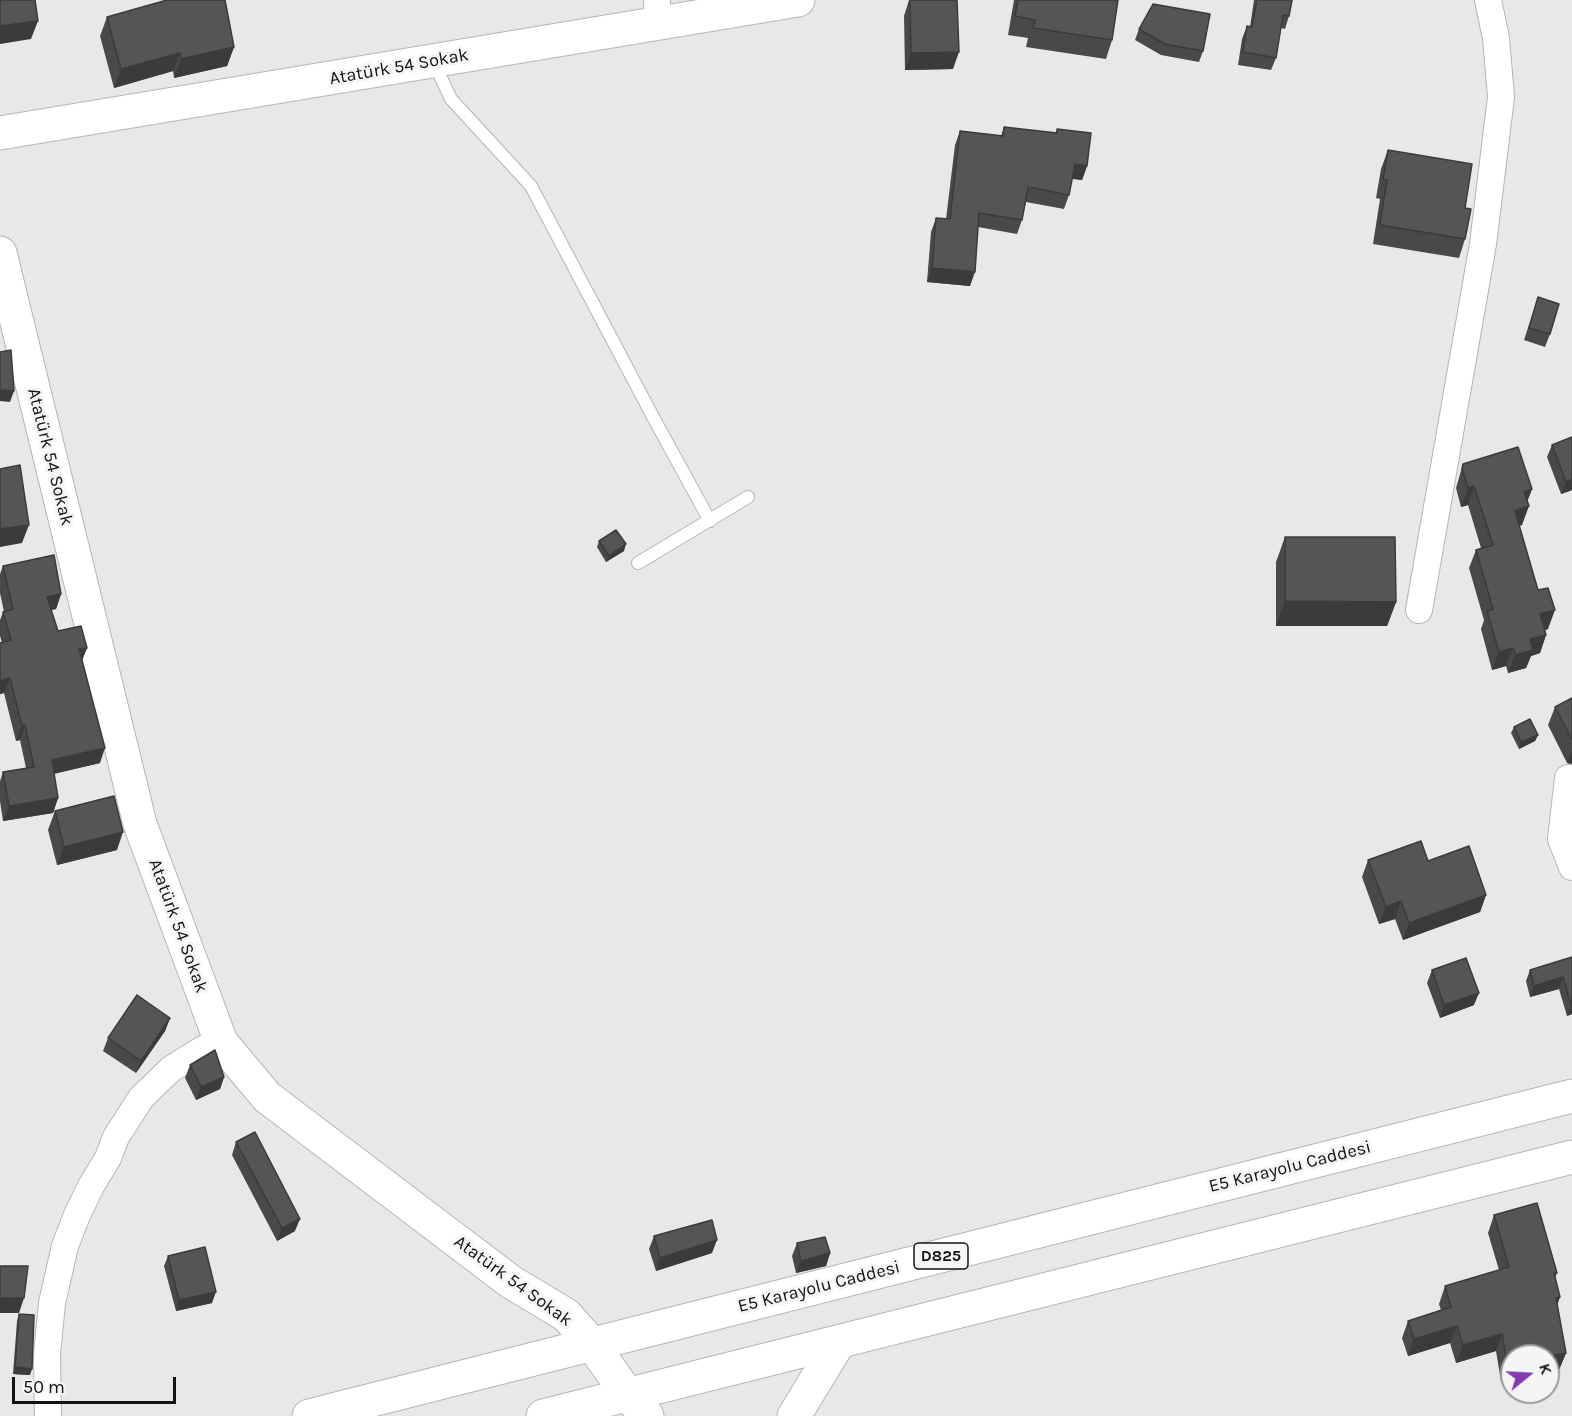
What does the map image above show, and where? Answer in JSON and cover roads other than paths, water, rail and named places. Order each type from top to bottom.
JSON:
[{"type":"main road","name":"Atatürk 54 Sokak","points":[[0,133],[434,62],[657,12],[798,0]]},
{"type":"main road","name":"Atatürk 54 Sokak","points":[[0,253],[140,824],[221,1042],[267,1097],[511,1282],[566,1315],[592,1344],[637,1406]]},
{"type":"main road","name":"E5 Karayolu Caddesi","points":[[309,1416],[1572,1095]]},
{"type":"main road","points":[[543,1416],[637,1406],[839,1342],[1572,1157]]},
{"type":"main road","points":[[794,1416],[839,1342]]},
{"type":"street","points":[[1419,610],[1483,244],[1501,97],[1496,38],[1488,0]]},
{"type":"street","points":[[1568,778],[1561,839],[1572,867]]},
{"type":"street","points":[[48,1416],[47,1354],[51,1303],[65,1246],[77,1215],[108,1158],[116,1137],[141,1098],[171,1069],[203,1049],[221,1042]]},
{"type":"lane","points":[[434,62],[451,99],[531,186],[710,521]]},
{"type":"lane","points":[[638,563],[748,497]]}]
